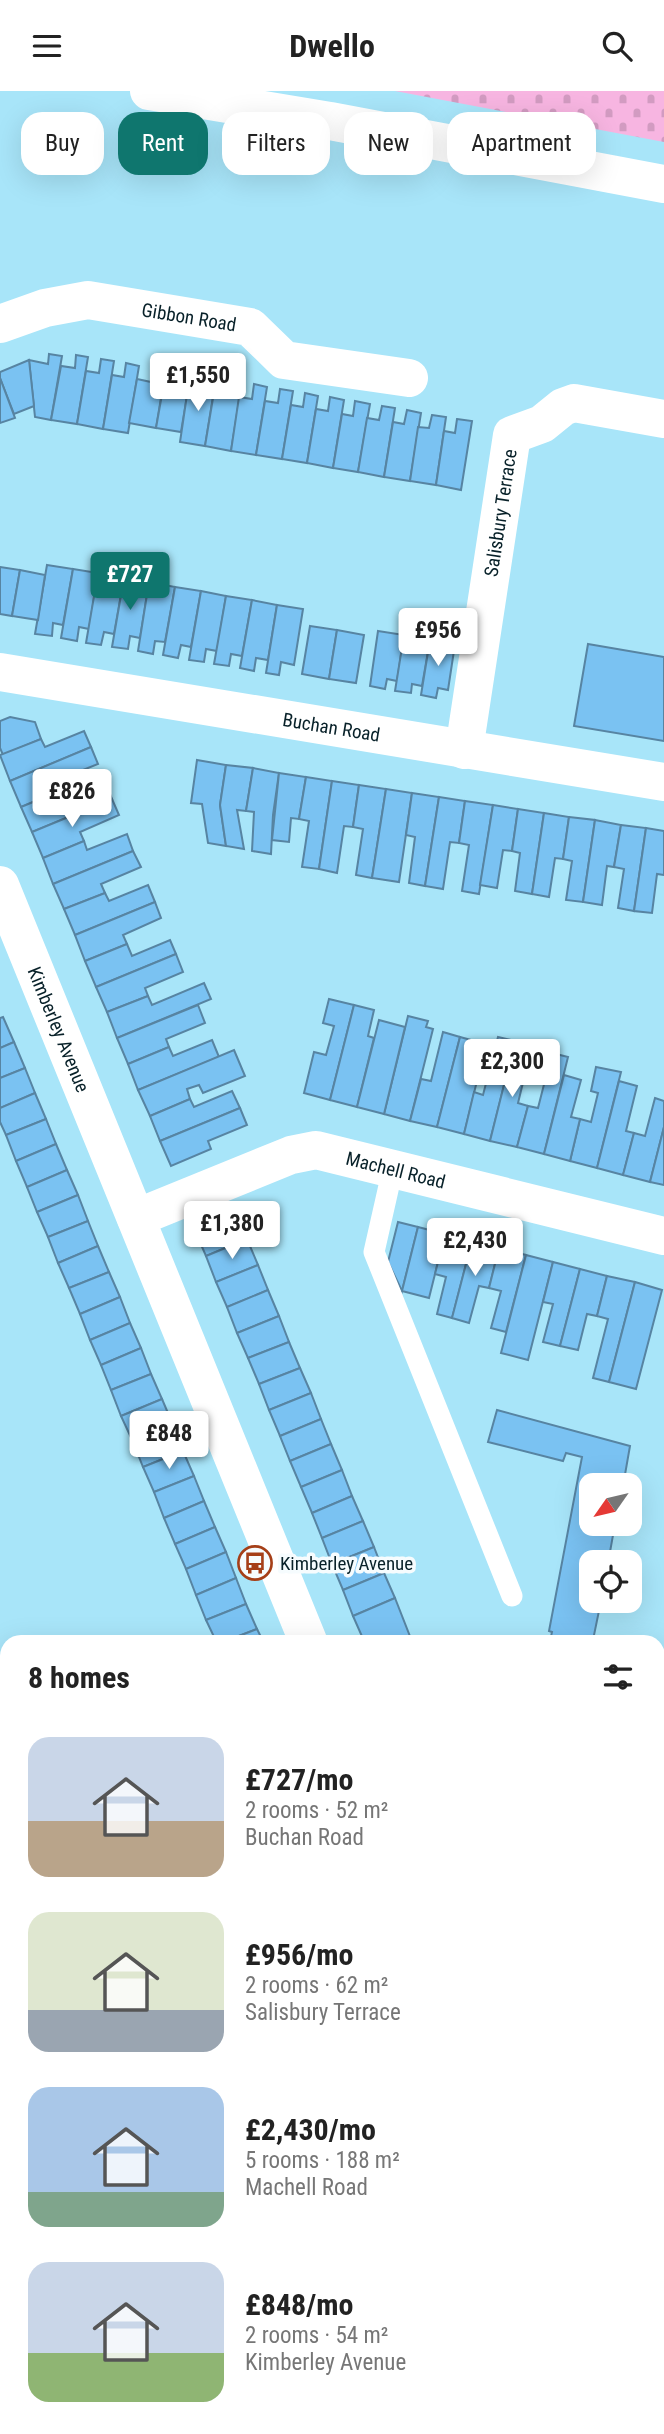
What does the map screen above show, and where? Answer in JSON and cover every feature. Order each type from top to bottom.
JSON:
[{"type":"street","points":[[149,91],[330,121],[664,184]]},
{"type":"street","name":"Gibbon Road","points":[[17,307],[88,300],[250,327],[284,360],[409,378]]},
{"type":"street","name":"Salisbury Terrace","points":[[464,750],[512,435],[542,424],[563,407],[574,403],[664,419]]},
{"type":"street","name":"Buchan Road","points":[[0,673],[664,782]]},
{"type":"street","name":"Kimberley Avenue","points":[[0,885],[306,1635]]},
{"type":"street","name":"Machell Road","points":[[136,1218],[291,1155],[316,1150],[664,1236]]},
{"type":"lane","points":[[393,1168],[373,1252],[512,1596]]},
{"type":"green space","points":[[395,91],[664,91],[664,142],[596,129],[596,112],[506,112]]},
{"type":"building","points":[[49,354],[62,356],[51,420],[35,417],[29,360],[48,364]]},
{"type":"building","points":[[76,355],[88,357],[77,424],[51,420],[61,366],[75,368]]},
{"type":"building","points":[[101,359],[114,361],[103,429],[77,424],[86,371],[99,373]]},
{"type":"building","points":[[29,360],[34,406],[14,414],[0,372]]},
{"type":"building","points":[[126,363],[139,366],[128,433],[103,429],[112,375],[124,377]]},
{"type":"building","points":[[153,372],[165,374],[156,428],[129,423],[137,379],[151,382]]},
{"type":"building","points":[[177,376],[190,378],[181,432],[156,428],[164,383],[175,386]]},
{"type":"building","points":[[204,376],[216,378],[205,446],[180,442],[188,388],[202,390]]},
{"type":"building","points":[[0,378],[15,418],[0,423]]},
{"type":"building","points":[[228,380],[242,382],[231,451],[205,446],[214,392],[226,394]]},
{"type":"building","points":[[254,384],[267,387],[256,455],[231,451],[239,397],[252,399]]},
{"type":"building","points":[[280,389],[293,391],[282,459],[256,455],[265,401],[278,403]]},
{"type":"building","points":[[305,393],[318,396],[307,463],[282,459],[291,405],[303,407]]},
{"type":"building","points":[[330,397],[344,400],[333,468],[307,463],[316,409],[328,411]]},
{"type":"building","points":[[355,401],[370,404],[358,472],[333,468],[342,414],[353,416]]},
{"type":"building","points":[[382,406],[395,408],[384,477],[358,472],[367,418],[379,420]]},
{"type":"building","points":[[407,410],[421,413],[410,481],[384,477],[393,422],[404,424]]},
{"type":"building","points":[[432,415],[446,417],[436,485],[410,481],[418,427],[429,428]]},
{"type":"building","points":[[457,419],[472,421],[461,490],[436,485],[444,431],[455,433]]},
{"type":"building","points":[[47,565],[73,569],[63,625],[53,623],[52,636],[35,634]]},
{"type":"building","points":[[0,567],[20,570],[12,616],[0,614]]},
{"type":"building","points":[[73,569],[98,573],[89,629],[79,627],[77,641],[61,638]]},
{"type":"building","points":[[20,570],[45,575],[38,620],[12,616]]},
{"type":"building","points":[[98,573],[124,578],[114,634],[104,632],[101,645],[86,643]]},
{"type":"building","points":[[124,578],[149,582],[140,638],[130,636],[128,649],[112,647]]},
{"type":"building","points":[[149,582],[175,587],[165,642],[155,641],[153,654],[138,651]]},
{"type":"building","points":[[175,587],[201,591],[191,647],[181,645],[178,658],[163,655]]},
{"type":"building","points":[[201,591],[226,596],[217,651],[206,649],[204,662],[189,660]]},
{"type":"building","points":[[226,596],[252,600],[242,656],[231,654],[229,666],[214,664]]},
{"type":"building","points":[[252,600],[277,605],[268,660],[256,658],[254,671],[240,668]]},
{"type":"building","points":[[277,605],[303,609],[294,665],[281,662],[279,675],[266,673]]},
{"type":"building","points":[[310,626],[337,630],[329,679],[302,674]]},
{"type":"building","points":[[337,630],[364,635],[356,683],[329,679]]},
{"type":"building","points":[[378,631],[404,635],[397,681],[387,679],[385,689],[370,686]]},
{"type":"building","points":[[404,635],[430,640],[422,686],[412,684],[411,693],[395,691]]},
{"type":"building","points":[[430,640],[455,644],[448,690],[438,688],[436,698],[421,695]]},
{"type":"building","points":[[588,644],[664,657],[664,741],[574,726]]},
{"type":"building","points":[[10,717],[35,722],[41,739],[3,755],[0,748],[0,721]]},
{"type":"building","points":[[84,731],[91,747],[10,781],[0,755],[41,739],[45,747]]},
{"type":"building","points":[[91,747],[98,764],[58,780],[62,790],[21,807],[10,781]]},
{"type":"building","points":[[197,760],[226,765],[220,805],[226,846],[208,843],[202,804],[191,803]]},
{"type":"building","points":[[226,765],[253,768],[246,811],[237,810],[244,849],[226,846],[220,805]]},
{"type":"building","points":[[253,768],[279,773],[271,854],[252,851],[254,812],[246,811]]},
{"type":"building","points":[[279,773],[306,777],[299,819],[291,818],[289,842],[272,840]]},
{"type":"building","points":[[306,777],[332,781],[319,869],[302,867],[309,821],[299,819]]},
{"type":"building","points":[[332,781],[359,785],[353,827],[344,826],[337,873],[319,869]]},
{"type":"building","points":[[106,784],[112,799],[32,832],[21,807],[62,790],[67,800]]},
{"type":"building","points":[[359,785],[386,789],[372,878],[356,875],[363,829],[353,827]]},
{"type":"building","points":[[386,789],[412,793],[399,882],[372,878]]},
{"type":"building","points":[[412,793],[439,797],[425,886],[409,883],[415,837],[406,835]]},
{"type":"building","points":[[439,797],[465,801],[459,843],[450,842],[443,889],[425,886]]},
{"type":"building","points":[[112,799],[119,815],[80,832],[84,841],[43,858],[32,832]]},
{"type":"building","points":[[465,801],[493,805],[479,894],[462,891],[469,845],[459,843]]},
{"type":"building","points":[[493,805],[518,809],[512,851],[503,850],[497,888],[480,885]]},
{"type":"building","points":[[518,809],[544,813],[532,894],[515,891],[520,853],[512,851]]},
{"type":"building","points":[[544,813],[569,817],[563,859],[555,858],[549,897],[532,894]]},
{"type":"building","points":[[569,817],[595,820],[583,902],[566,900],[572,861],[563,859]]},
{"type":"building","points":[[595,820],[621,825],[614,867],[607,866],[602,905],[583,902]]},
{"type":"building","points":[[621,825],[646,828],[634,911],[618,908],[624,869],[614,867]]},
{"type":"building","points":[[646,828],[664,831],[664,875],[657,874],[652,913],[634,911]]},
{"type":"building","points":[[127,834],[133,851],[53,884],[43,858],[84,841],[87,850]]},
{"type":"building","points":[[133,851],[141,867],[101,884],[105,893],[64,909],[53,884]]},
{"type":"building","points":[[148,885],[155,902],[75,935],[64,909],[105,893],[109,901]]},
{"type":"building","points":[[155,902],[161,918],[123,935],[127,944],[85,961],[75,935]]},
{"type":"building","points":[[170,940],[176,954],[96,987],[85,961],[127,944],[132,956]]},
{"type":"building","points":[[176,954],[183,972],[145,988],[148,996],[107,1012],[96,987]]},
{"type":"building","points":[[204,983],[211,999],[117,1038],[107,1012],[148,996],[152,1005]]},
{"type":"building","points":[[329,999],[354,1005],[330,1100],[304,1093],[314,1052],[326,1055],[334,1026],[323,1023]]},
{"type":"building","points":[[198,1005],[205,1023],[166,1039],[169,1047],[128,1064],[117,1038]]},
{"type":"building","points":[[354,1005],[374,1010],[368,1036],[374,1038],[357,1107],[330,1100]]},
{"type":"building","points":[[408,1016],[428,1021],[426,1027],[433,1029],[410,1121],[384,1114]]},
{"type":"building","points":[[3,1017],[14,1042],[0,1048],[0,1018]]},
{"type":"building","points":[[379,1020],[405,1027],[384,1114],[357,1107]]},
{"type":"building","points":[[443,1032],[460,1037],[437,1127],[410,1121],[421,1079],[431,1081]]},
{"type":"building","points":[[460,1037],[486,1044],[464,1134],[437,1127]]},
{"type":"building","points":[[498,1037],[515,1041],[490,1141],[464,1134],[474,1092],[483,1095]]},
{"type":"building","points":[[212,1040],[219,1057],[138,1090],[128,1064],[169,1047],[173,1056]]},
{"type":"building","points":[[515,1041],[532,1046],[518,1103],[528,1106],[517,1147],[490,1141]]},
{"type":"building","points":[[14,1042],[25,1068],[0,1078],[0,1048]]},
{"type":"building","points":[[234,1050],[245,1076],[203,1093],[199,1085],[187,1089],[190,1099],[150,1116],[138,1090]]},
{"type":"building","points":[[552,1053],[568,1057],[544,1154],[517,1147],[528,1106],[538,1108]]},
{"type":"building","points":[[596,1067],[621,1072],[597,1168],[570,1161],[580,1119],[591,1122],[598,1093],[591,1091]]},
{"type":"building","points":[[25,1068],[35,1093],[0,1108],[0,1078]]},
{"type":"building","points":[[564,1075],[581,1080],[571,1117],[580,1119],[570,1161],[544,1154]]},
{"type":"building","points":[[619,1081],[637,1086],[626,1131],[634,1133],[623,1175],[597,1168]]},
{"type":"building","points":[[232,1091],[240,1108],[160,1141],[150,1116],[190,1099],[194,1107]]},
{"type":"building","points":[[35,1093],[46,1119],[6,1135],[0,1122],[0,1108]]},
{"type":"building","points":[[655,1098],[664,1101],[664,1127],[650,1182],[623,1175],[634,1133],[645,1136]]},
{"type":"building","points":[[240,1108],[247,1125],[208,1141],[211,1149],[171,1166],[160,1141]]},
{"type":"building","points":[[46,1119],[56,1144],[16,1161],[6,1135]]},
{"type":"building","points":[[664,1127],[664,1185],[650,1182]]},
{"type":"building","points":[[56,1144],[67,1170],[27,1187],[16,1161]]},
{"type":"building","points":[[67,1170],[78,1195],[37,1212],[27,1187]]},
{"type":"building","points":[[78,1195],[88,1221],[48,1237],[37,1212]]},
{"type":"building","points":[[237,1214],[247,1239],[206,1256],[195,1231]]},
{"type":"building","points":[[88,1221],[98,1246],[58,1263],[48,1237]]},
{"type":"building","points":[[398,1222],[418,1227],[402,1291],[388,1262]]},
{"type":"building","points":[[418,1227],[445,1234],[429,1298],[402,1291]]},
{"type":"building","points":[[445,1234],[472,1241],[452,1318],[437,1314],[446,1277],[435,1274]]},
{"type":"building","points":[[247,1239],[258,1265],[216,1282],[206,1256]]},
{"type":"building","points":[[472,1241],[499,1248],[489,1288],[479,1286],[469,1323],[452,1318]]},
{"type":"building","points":[[98,1246],[109,1272],[69,1288],[58,1263]]},
{"type":"building","points":[[499,1248],[526,1255],[506,1332],[491,1328],[501,1291],[489,1288]]},
{"type":"building","points":[[526,1255],[553,1262],[528,1360],[501,1353]]},
{"type":"building","points":[[553,1262],[580,1269],[560,1346],[543,1342],[553,1304],[543,1302]]},
{"type":"building","points":[[258,1265],[268,1290],[227,1307],[216,1282]]},
{"type":"building","points":[[580,1269],[607,1276],[597,1316],[587,1314],[578,1350],[560,1346]]},
{"type":"building","points":[[109,1272],[120,1297],[80,1314],[69,1288]]},
{"type":"building","points":[[607,1276],[635,1282],[609,1382],[593,1378],[608,1319],[597,1316]]},
{"type":"building","points":[[635,1282],[662,1290],[636,1389],[609,1382]]},
{"type":"building","points":[[268,1290],[279,1316],[237,1333],[227,1307]]},
{"type":"building","points":[[120,1297],[130,1323],[90,1340],[80,1314]]},
{"type":"building","points":[[279,1316],[289,1342],[248,1358],[237,1333]]},
{"type":"building","points":[[130,1323],[141,1348],[101,1365],[90,1340]]},
{"type":"building","points":[[289,1342],[300,1368],[259,1384],[248,1358]]},
{"type":"building","points":[[141,1348],[151,1374],[111,1390],[101,1365]]},
{"type":"building","points":[[300,1368],[311,1393],[269,1410],[259,1384]]},
{"type":"building","points":[[151,1374],[162,1399],[121,1416],[111,1390]]},
{"type":"building","points":[[311,1393],[321,1419],[280,1436],[269,1410]]},
{"type":"building","points":[[162,1399],[173,1425],[133,1442],[121,1416]]},
{"type":"building","points":[[497,1410],[630,1446],[625,1473],[579,1473],[579,1537],[613,1537],[610,1550],[579,1550],[579,1613],[599,1613],[594,1635],[551,1635],[549,1631],[582,1457],[566,1453],[563,1461],[488,1442]]},
{"type":"building","points":[[321,1419],[331,1444],[290,1461],[280,1436]]},
{"type":"building","points":[[173,1425],[183,1451],[143,1467],[133,1442]]},
{"type":"building","points":[[331,1444],[342,1470],[301,1487],[290,1461]]},
{"type":"building","points":[[183,1451],[194,1476],[154,1492],[143,1467]]},
{"type":"building","points":[[342,1470],[352,1496],[312,1513],[301,1487]]},
{"type":"building","points":[[194,1476],[204,1501],[164,1518],[154,1492]]},
{"type":"building","points":[[352,1496],[363,1521],[322,1538],[312,1513]]},
{"type":"building","points":[[204,1501],[215,1527],[175,1544],[164,1518]]},
{"type":"building","points":[[363,1521],[374,1547],[332,1564],[322,1538]]},
{"type":"building","points":[[215,1527],[226,1552],[186,1569],[175,1544]]},
{"type":"building","points":[[374,1547],[384,1573],[343,1590],[332,1564]]},
{"type":"building","points":[[226,1552],[236,1578],[196,1595],[186,1569]]},
{"type":"building","points":[[384,1573],[395,1598],[353,1616],[343,1590]]},
{"type":"building","points":[[236,1578],[246,1604],[206,1620],[196,1595]]},
{"type":"building","points":[[395,1598],[409,1635],[361,1635],[353,1616]]},
{"type":"building","points":[[246,1604],[257,1629],[242,1635],[213,1635],[206,1620]]},
{"type":"building","points":[[257,1629],[260,1635],[242,1635]]},
{"type":"place","name":"Kimberley Avenue","points":[[255,1563]]}]
